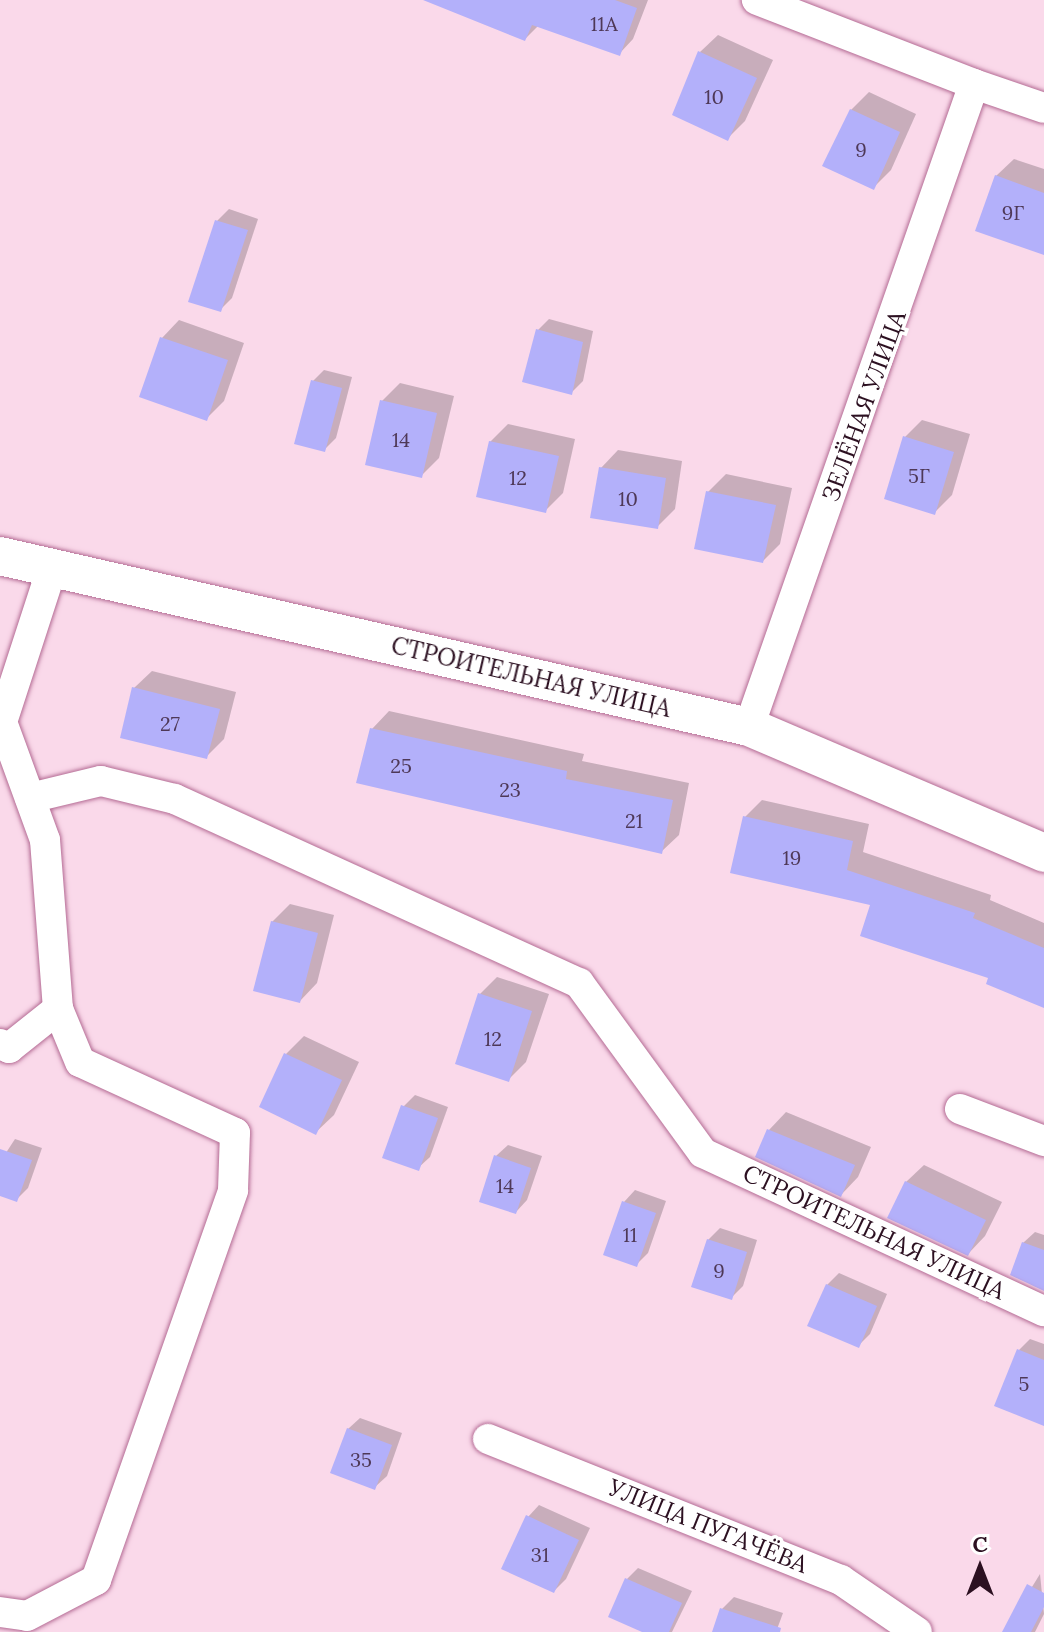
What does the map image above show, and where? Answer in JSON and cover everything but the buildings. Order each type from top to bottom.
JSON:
[{"type":"street","points":[[757,0],[1044,108]]},
{"type":"street","name":"ЗЕЛЁНАЯ УЛИЦА","points":[[749,727],[974,84]]},
{"type":"street","name":"СТРОИТЕЛЬНАЯ УЛИЦА","points":[[0,556],[749,727],[1044,853]]},
{"type":"street","points":[[0,1612],[27,1616],[96,1580],[233,1190],[235,1133],[80,1062],[58,1009],[45,840],[2,722],[52,568]]},
{"type":"street","name":"СТРОИТЕЛЬНАЯ УЛИЦА","points":[[30,798],[101,781],[175,799],[315,858],[579,983],[703,1153],[1044,1311]]},
{"type":"street","points":[[0,1044],[9,1048],[58,1009]]},
{"type":"street","points":[[960,1109],[1044,1141]]},
{"type":"street","name":"УЛИЦА ПУГАЧЁВА","points":[[488,1439],[841,1580],[917,1632]]}]
